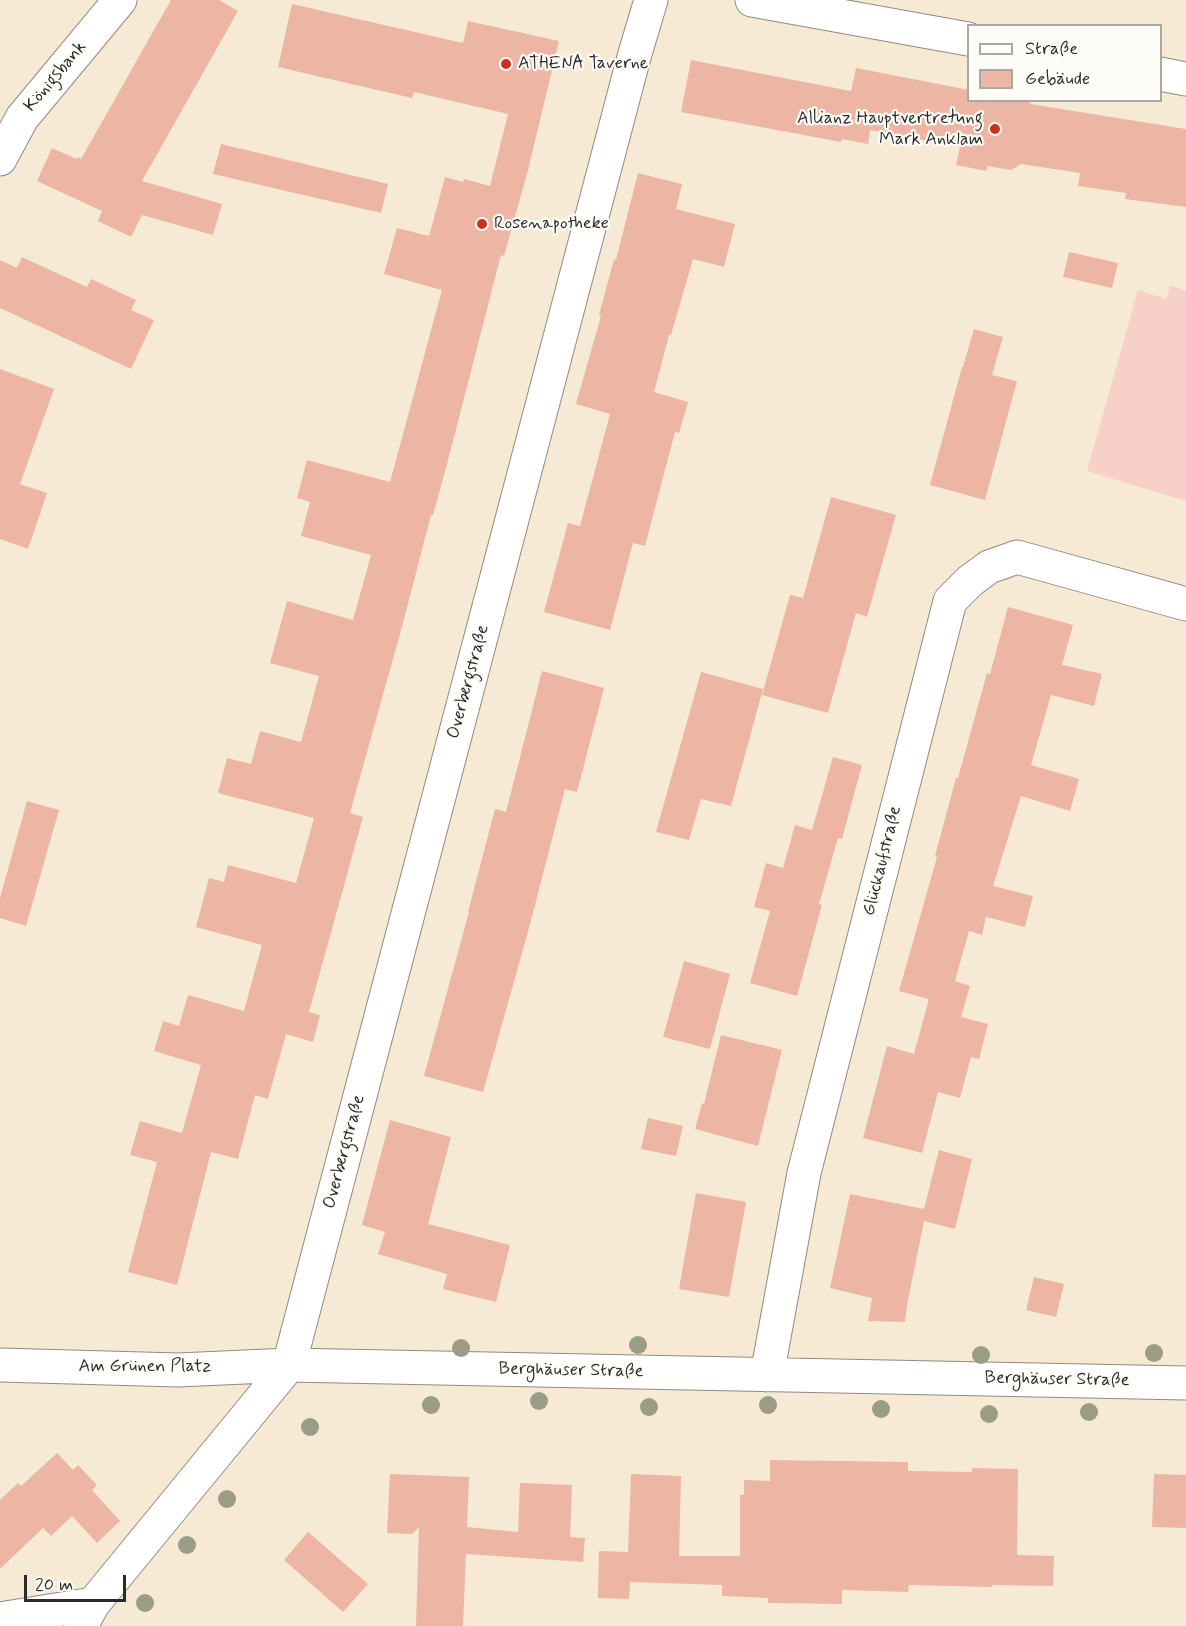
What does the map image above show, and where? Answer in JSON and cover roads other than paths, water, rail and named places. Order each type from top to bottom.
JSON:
[{"type":"street","name":"Königsbank","points":[[0,159],[22,118],[120,0]]},
{"type":"street","name":"Overbergstraße","points":[[289,1365],[634,57],[651,0]]},
{"type":"street","points":[[752,0],[967,39]]},
{"type":"street","points":[[1162,74],[1186,79]]},
{"type":"street","name":"Glückaufstraße","points":[[767,1375],[804,1173],[950,601],[970,581],[989,567],[1017,557],[1186,604]]},
{"type":"street","name":"Am Grünen Platz","points":[[0,1365],[178,1370],[289,1365]]},
{"type":"street","name":"Berghäuser Straße","points":[[289,1365],[1186,1383]]},
{"type":"street","points":[[0,1619],[87,1615],[289,1365]]},
{"type":"place","name":"ATHENA Taverne","points":[[506,64]]},
{"type":"place","name":"Allianz Hauptvertretung Mark Anklam","points":[[995,129]]},
{"type":"place","name":"Rosenapotheke","points":[[482,224]]}]
